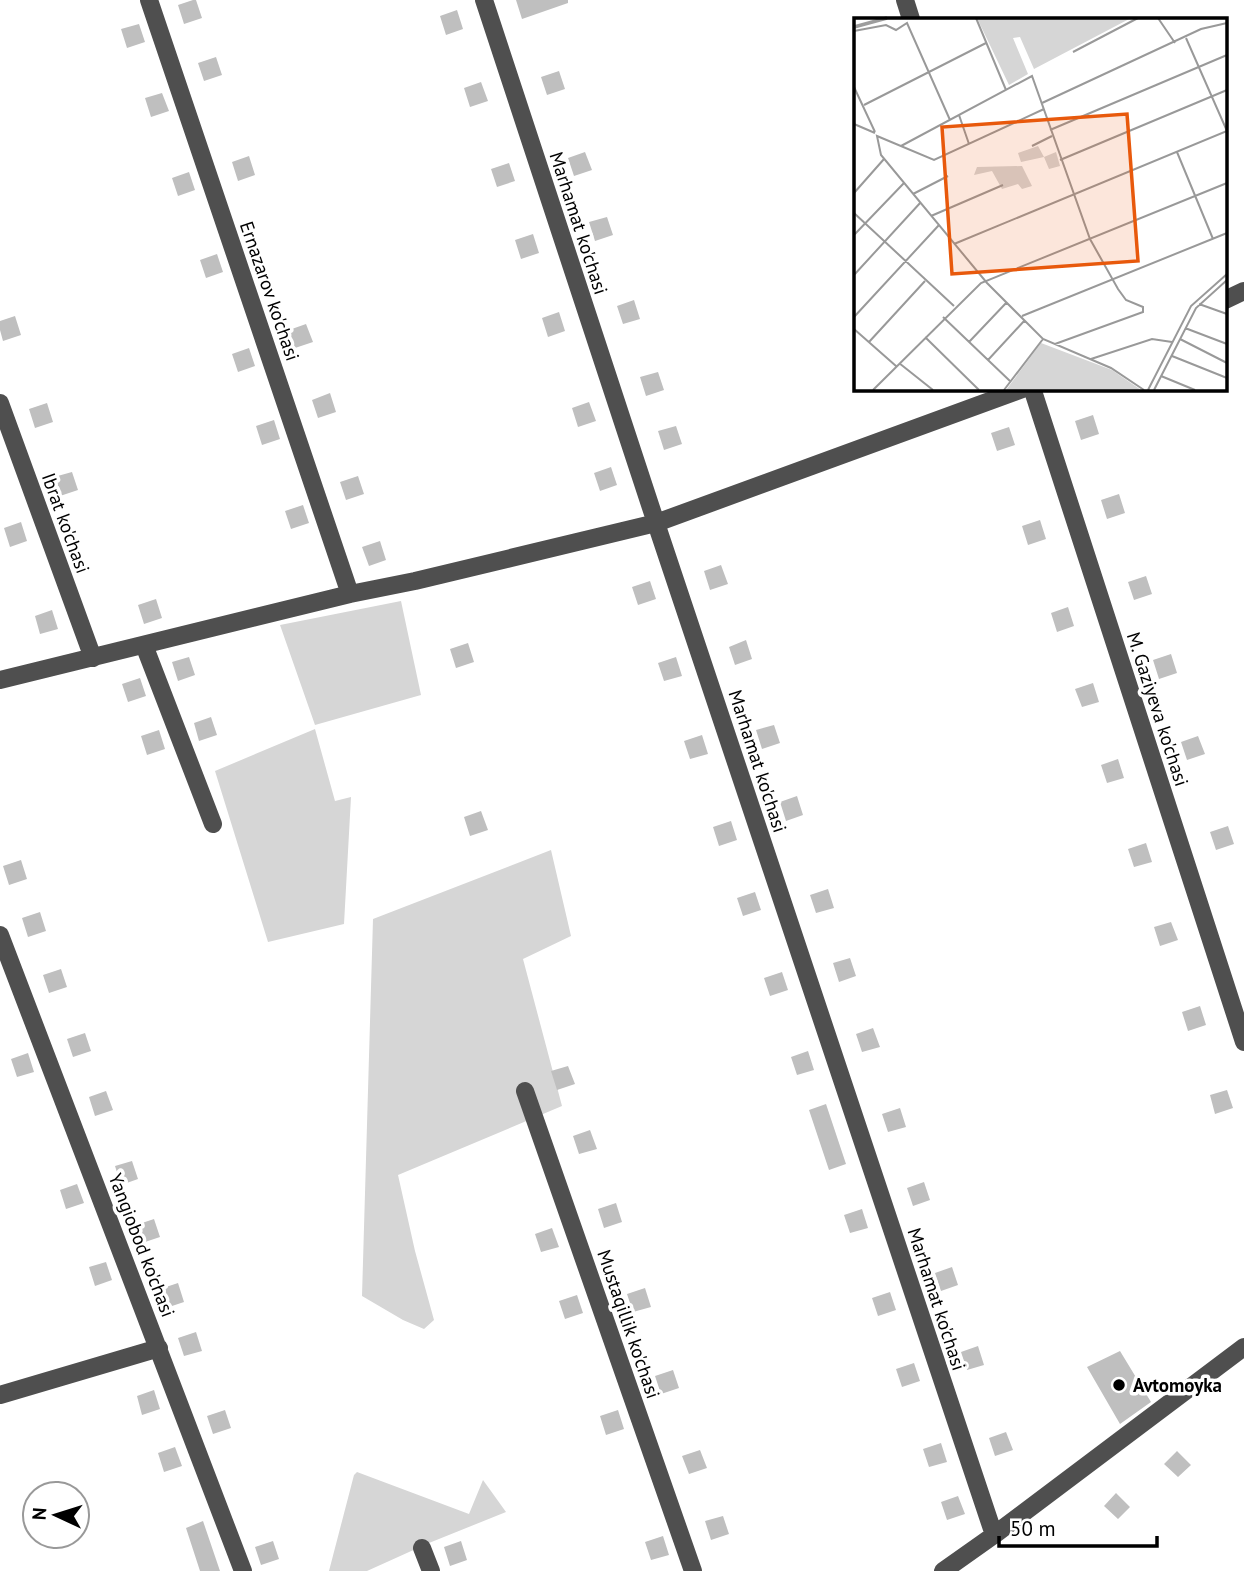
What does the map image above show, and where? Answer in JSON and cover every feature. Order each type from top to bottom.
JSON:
[{"type":"street","name":"Ernazarov ko'chasi","points":[[149,0],[350,594]]},
{"type":"street","name":"Marhamat ko'chasi","points":[[484,0],[994,1535]]},
{"type":"street","points":[[905,0],[911,18]]},
{"type":"street","points":[[1226,300],[1244,291]]},
{"type":"street","points":[[0,680],[350,594],[656,523],[1020,390]]},
{"type":"street","name":"M. Gaziyeva ko'chasi","points":[[1033,390],[1244,1042]]},
{"type":"street","name":"Ibrat ko'chasi","points":[[0,403],[93,658]]},
{"type":"street","points":[[144,645],[213,824]]},
{"type":"street","name":"Yangiobod ko'chasi","points":[[0,935],[243,1571]]},
{"type":"street","name":"Mustaqillik ko'chasi","points":[[525,1091],[693,1571]]},
{"type":"street","points":[[943,1571],[1244,1347]]},
{"type":"street","points":[[0,1395],[159,1348]]},
{"type":"street","points":[[422,1548],[431,1571]]},
{"type":"shaded area","points":[[401,601],[421,695],[315,725],[280,625]]},
{"type":"shaded area","points":[[315,729],[335,801],[351,797],[344,924],[268,942],[215,771]]},
{"type":"shaded area","points":[[551,850],[571,936],[523,959],[562,1106],[398,1175],[434,1320],[424,1329],[362,1296],[373,919]]},
{"type":"shaded area","points":[[357,1472],[469,1514],[483,1480],[506,1512],[367,1571],[329,1571]]},
{"type":"building","points":[[196,0],[202,18],[184,24],[178,5]]},
{"type":"building","points":[[516,0],[568,0],[568,3],[522,19]]},
{"type":"building","points":[[457,10],[463,29],[446,35],[440,16]]},
{"type":"building","points":[[139,24],[145,42],[127,48],[121,29]]},
{"type":"building","points":[[216,57],[222,75],[204,81],[198,63]]},
{"type":"building","points":[[559,71],[565,89],[547,95],[541,77]]},
{"type":"building","points":[[481,82],[488,101],[470,107],[464,88]]},
{"type":"building","points":[[162,93],[169,111],[151,117],[145,98]]},
{"type":"building","points":[[585,152],[592,170],[574,176],[568,158]]},
{"type":"building","points":[[249,156],[255,175],[238,181],[232,162]]},
{"type":"building","points":[[509,163],[515,181],[497,187],[491,169]]},
{"type":"building","points":[[189,172],[195,190],[178,196],[172,178]]},
{"type":"building","points":[[607,217],[613,235],[595,241],[589,222]]},
{"type":"building","points":[[533,234],[539,253],[521,259],[515,240]]},
{"type":"building","points":[[217,254],[223,272],[206,278],[200,260]]},
{"type":"building","points":[[634,300],[640,319],[623,324],[617,306]]},
{"type":"building","points":[[559,312],[565,331],[548,337],[542,318]]},
{"type":"building","points":[[15,316],[21,335],[3,341],[0,321]]},
{"type":"building","points":[[306,324],[313,342],[295,348],[289,330]]},
{"type":"building","points":[[249,348],[255,366],[238,372],[232,354]]},
{"type":"building","points":[[658,372],[664,390],[646,396],[640,377]]},
{"type":"building","points":[[330,393],[336,412],[318,418],[312,400]]},
{"type":"building","points":[[589,402],[596,421],[578,427],[572,408]]},
{"type":"building","points":[[47,403],[53,422],[35,428],[29,409]]},
{"type":"building","points":[[1093,415],[1099,434],[1081,440],[1075,421]]},
{"type":"building","points":[[274,420],[280,439],[262,445],[256,426]]},
{"type":"building","points":[[676,426],[682,444],[664,450],[658,431]]},
{"type":"building","points":[[1009,427],[1015,445],[997,451],[991,433]]},
{"type":"building","points":[[611,467],[617,485],[600,491],[594,473]]},
{"type":"building","points":[[72,472],[78,490],[60,496],[54,477]]},
{"type":"building","points":[[358,476],[364,494],[346,500],[340,482]]},
{"type":"building","points":[[1119,494],[1125,513],[1107,519],[1101,500]]},
{"type":"building","points":[[303,505],[309,523],[291,529],[285,511]]},
{"type":"building","points":[[1040,520],[1046,539],[1028,545],[1022,526]]},
{"type":"building","points":[[21,522],[27,541],[10,547],[4,528]]},
{"type":"building","points":[[380,541],[386,560],[369,566],[362,547]]},
{"type":"building","points":[[721,565],[728,584],[710,590],[704,571]]},
{"type":"building","points":[[1146,576],[1152,594],[1134,600],[1128,582]]},
{"type":"building","points":[[650,581],[656,599],[638,605],[632,587]]},
{"type":"building","points":[[156,599],[162,618],[144,624],[138,605]]},
{"type":"building","points":[[1068,607],[1074,626],[1057,632],[1051,613]]},
{"type":"building","points":[[52,610],[58,629],[40,634],[35,616]]},
{"type":"building","points":[[746,640],[752,659],[735,665],[729,647]]},
{"type":"building","points":[[468,643],[474,662],[456,668],[450,649]]},
{"type":"building","points":[[1171,654],[1177,673],[1159,679],[1153,660]]},
{"type":"building","points":[[189,657],[195,675],[178,681],[172,662]]},
{"type":"building","points":[[676,657],[682,676],[664,681],[658,663]]},
{"type":"building","points":[[140,678],[146,696],[128,702],[122,684]]},
{"type":"building","points":[[1093,683],[1099,702],[1082,707],[1075,689]]},
{"type":"building","points":[[211,717],[217,735],[199,741],[194,723]]},
{"type":"building","points":[[774,725],[780,743],[762,749],[756,730]]},
{"type":"building","points":[[159,730],[165,749],[147,755],[141,736]]},
{"type":"building","points":[[702,735],[708,754],[690,759],[684,741]]},
{"type":"building","points":[[1198,736],[1205,754],[1187,760],[1181,742]]},
{"type":"building","points":[[1118,759],[1124,778],[1107,783],[1101,765]]},
{"type":"building","points":[[797,796],[803,815],[786,821],[780,802]]},
{"type":"building","points":[[481,811],[488,830],[470,836],[464,817]]},
{"type":"building","points":[[731,821],[737,840],[719,846],[713,827]]},
{"type":"building","points":[[1228,826],[1234,844],[1216,850],[1210,832]]},
{"type":"building","points":[[1146,843],[1152,862],[1134,867],[1128,849]]},
{"type":"building","points":[[21,860],[27,879],[9,885],[3,866]]},
{"type":"building","points":[[828,889],[834,908],[816,913],[810,895]]},
{"type":"building","points":[[755,892],[761,910],[743,916],[737,898]]},
{"type":"building","points":[[40,912],[46,931],[28,937],[22,918]]},
{"type":"building","points":[[1171,922],[1178,940],[1160,946],[1154,927]]},
{"type":"building","points":[[850,958],[856,976],[839,982],[833,963]]},
{"type":"building","points":[[61,969],[67,987],[49,993],[43,975]]},
{"type":"building","points":[[782,972],[788,990],[770,996],[764,978]]},
{"type":"building","points":[[1200,1006],[1206,1025],[1188,1031],[1182,1012]]},
{"type":"building","points":[[873,1028],[880,1047],[862,1052],[856,1034]]},
{"type":"building","points":[[85,1033],[91,1051],[73,1057],[67,1039]]},
{"type":"building","points":[[808,1051],[814,1070],[797,1075],[791,1057]]},
{"type":"building","points":[[28,1053],[34,1072],[17,1077],[11,1059]]},
{"type":"building","points":[[568,1066],[575,1084],[557,1090],[551,1071]]},
{"type":"building","points":[[1227,1090],[1233,1108],[1215,1114],[1210,1095]]},
{"type":"building","points":[[106,1091],[113,1110],[95,1116],[89,1097]]},
{"type":"building","points":[[826,1104],[846,1164],[829,1170],[809,1110]]},
{"type":"building","points":[[900,1108],[906,1127],[888,1132],[882,1114]]},
{"type":"building","points":[[590,1130],[597,1149],[579,1154],[573,1136]]},
{"type":"building","points":[[132,1161],[138,1179],[121,1185],[115,1166]]},
{"type":"building","points":[[924,1182],[930,1200],[913,1206],[907,1188]]},
{"type":"building","points":[[77,1184],[84,1203],[66,1209],[60,1190]]},
{"type":"building","points":[[616,1203],[622,1222],[604,1228],[598,1209]]},
{"type":"building","points":[[862,1209],[868,1228],[850,1233],[844,1215]]},
{"type":"building","points":[[154,1219],[160,1237],[142,1243],[136,1225]]},
{"type":"building","points":[[552,1228],[559,1247],[541,1252],[535,1234]]},
{"type":"building","points":[[106,1262],[112,1280],[95,1286],[89,1267]]},
{"type":"building","points":[[952,1267],[958,1285],[941,1291],[935,1273]]},
{"type":"building","points":[[178,1283],[184,1302],[166,1308],[160,1289]]},
{"type":"building","points":[[645,1288],[651,1307],[633,1312],[627,1294]]},
{"type":"building","points":[[890,1292],[896,1310],[878,1316],[872,1298]]},
{"type":"building","points":[[577,1295],[583,1313],[565,1319],[559,1301]]},
{"type":"building","points":[[196,1332],[202,1351],[184,1356],[178,1338]]},
{"type":"building","points":[[978,1346],[984,1365],[967,1370],[961,1352]]},
{"type":"building","name":"Avtomoyka","points":[[1120,1351],[1151,1402],[1120,1424],[1087,1367]]},
{"type":"building","points":[[914,1363],[920,1381],[902,1387],[896,1369]]},
{"type":"building","points":[[673,1370],[679,1388],[661,1394],[655,1376]]},
{"type":"building","points":[[154,1390],[160,1409],[142,1415],[137,1396]]},
{"type":"building","points":[[225,1410],[231,1428],[213,1434],[207,1416]]},
{"type":"building","points":[[618,1410],[624,1429],[606,1435],[600,1416]]},
{"type":"building","points":[[1006,1432],[1013,1450],[995,1456],[989,1438]]},
{"type":"building","points":[[941,1443],[947,1462],[929,1467],[923,1449]]},
{"type":"building","points":[[175,1447],[182,1466],[164,1472],[158,1453]]},
{"type":"building","points":[[700,1450],[707,1468],[689,1474],[682,1456]]},
{"type":"building","points":[[1177,1451],[1191,1465],[1178,1477],[1164,1464]]},
{"type":"building","points":[[1116,1493],[1130,1507],[1118,1519],[1104,1506]]},
{"type":"building","points":[[958,1496],[965,1514],[947,1520],[941,1502]]},
{"type":"building","points":[[723,1516],[729,1534],[711,1540],[705,1521]]},
{"type":"building","points":[[203,1521],[220,1571],[200,1571],[186,1528]]},
{"type":"building","points":[[663,1536],[669,1555],[651,1560],[645,1542]]},
{"type":"building","points":[[273,1541],[279,1559],[261,1565],[255,1547]]},
{"type":"building","points":[[461,1541],[467,1560],[450,1566],[444,1547]]},
{"type":"place","name":"Avtomoyka","points":[[1119,1385]]}]
